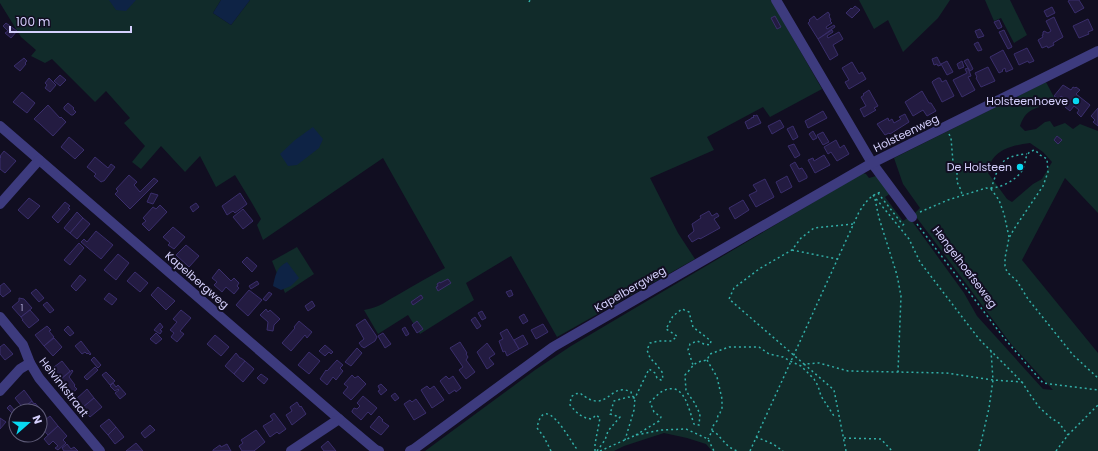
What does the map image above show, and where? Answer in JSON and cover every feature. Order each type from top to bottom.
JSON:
[{"type":"street","name":"Holsteenweg","points":[[776,0],[872,163],[1098,51]]},
{"type":"street","name":"Kapelbergweg","points":[[0,126],[339,419],[379,451]]},
{"type":"street","points":[[0,204],[39,160]]},
{"type":"street","points":[[872,163],[912,218]]},
{"type":"street","name":"Kapelbergweg","points":[[410,451],[414,450],[554,347],[872,163]]},
{"type":"street","name":"Heivinkstraat","points":[[0,317],[23,345],[30,363],[39,378],[100,451]]},
{"type":"street","points":[[0,391],[20,369],[30,363]]},
{"type":"street","points":[[292,451],[339,419]]},
{"type":"path","points":[[946,126],[951,138],[953,162],[957,172],[956,182],[961,190],[962,196]]},
{"type":"path","points":[[991,189],[998,169],[1006,158],[1027,154],[1030,151],[1036,150],[1040,155],[1048,158],[1048,172],[1043,186],[1009,238],[1005,266],[1007,272],[1017,281],[1028,299],[1073,355],[1098,378]]},
{"type":"path","points":[[750,451],[858,212],[868,199],[878,193],[903,224],[919,212],[948,200],[986,188],[991,189],[1005,184],[1021,172],[1025,164],[1027,154]]},
{"type":"path","points":[[991,189],[999,200],[1004,214],[1009,238]]},
{"type":"path","points":[[873,195],[909,239],[920,262],[979,339],[1022,382],[1039,407],[1051,418],[1059,422],[1068,435]]},
{"type":"path","points":[[875,198],[879,218],[897,275],[901,296],[898,372]]},
{"type":"path","name":"Hengelhoefseweg","points":[[912,218],[1004,338],[1043,383],[1098,390]]},
{"type":"path","points":[[846,451],[834,390],[729,299],[734,288],[759,269],[792,250],[801,238],[814,228],[853,224]]},
{"type":"path","points":[[792,250],[837,259]]},
{"type":"path","points":[[625,440],[634,410],[635,398],[649,369],[655,373],[658,378],[661,380],[663,379],[662,372],[650,358],[647,350],[650,343],[672,340],[677,336],[666,329],[673,316],[682,309],[689,312],[693,326],[711,341],[710,345],[697,341],[690,344],[688,350],[693,365]]},
{"type":"path","points":[[597,451],[636,435],[659,421],[661,417],[654,412],[650,402],[666,390],[674,388],[679,390],[685,397],[694,424],[699,425],[700,414],[694,402],[686,392],[685,375],[693,365],[707,360],[710,354],[729,347],[758,346],[769,354],[783,357],[800,366],[814,379],[821,396],[834,416]]},
{"type":"path","points":[[979,451],[990,408],[993,380],[991,351]]},
{"type":"path","points":[[707,360],[717,377],[722,399],[722,408],[717,421],[712,427],[712,431],[708,439]]},
{"type":"path","points":[[804,364],[819,363],[848,371],[946,373],[993,380],[1022,382]]},
{"type":"path","points":[[597,451],[595,444],[600,418],[596,415],[592,419],[586,418],[577,414],[570,405],[571,397],[580,393],[594,402],[606,399],[619,390],[624,389],[631,392],[632,396],[635,398]]},
{"type":"path","points":[[597,451],[605,440],[608,431],[620,417],[610,414],[614,401],[635,398]]},
{"type":"path","points":[[1056,451],[1068,435],[1098,405]]},
{"type":"path","points":[[551,451],[544,437],[537,428],[538,420],[542,415],[547,414],[552,415],[561,426],[576,448],[574,451]]},
{"type":"path","points":[[636,435],[661,430],[686,430],[708,439],[714,451]]},
{"type":"path","points":[[712,431],[715,432],[730,447],[737,451]]},
{"type":"path","points":[[756,437],[773,444],[783,451]]},
{"type":"path","points":[[844,438],[881,439],[892,451]]},
{"type":"green space","points":[[0,0],[221,0],[213,13],[231,25],[250,0],[771,0],[822,89],[770,117],[763,107],[707,137],[714,150],[650,178],[678,233],[695,259],[557,337],[511,256],[466,283],[474,300],[420,334],[408,315],[378,334],[364,310],[383,303],[445,268],[383,158],[263,240],[257,225],[261,219],[235,175],[216,187],[200,156],[185,172],[161,146],[141,169],[132,162],[145,146],[124,123],[130,118],[106,91],[95,102],[52,59],[45,63],[31,56],[36,50],[21,37],[0,3]]},
{"type":"green space","points":[[859,0],[950,0],[938,18],[903,52],[888,20],[874,29]]},
{"type":"green space","points":[[985,0],[1010,0],[1027,35],[1014,43],[1001,18],[994,21]]},
{"type":"green space","points":[[1046,82],[1056,101],[1026,114],[1020,126],[1025,131],[1036,129],[1045,122],[1050,121],[1054,127],[1065,123],[1073,129],[1080,124],[1098,131],[1098,213],[1065,178],[1022,260],[1098,353],[1098,451],[712,451],[706,444],[664,433],[624,446],[614,451],[425,451],[535,370],[571,346],[863,173],[869,178],[876,176],[891,193],[885,197],[903,221],[909,217],[964,293],[977,316],[1043,389],[1053,390],[1011,344],[914,214],[920,208],[903,184],[894,158]],"holes":[[[1030,143],[1043,152],[1052,162],[1042,179],[1033,184],[1012,202],[1007,199],[988,173],[992,160],[1004,149]]]},
{"type":"green space","points":[[297,247],[314,274],[285,293],[272,261]]},
{"type":"water","points":[[109,0],[136,0],[126,11],[116,10]]},
{"type":"water","points":[[221,0],[250,0],[231,25],[213,13]]},
{"type":"water","points":[[313,127],[323,139],[319,148],[297,165],[288,166],[280,154],[295,140]]},
{"type":"water","points":[[287,262],[299,278],[291,286],[281,290],[273,286],[279,269]]},
{"type":"building","points":[[1079,0],[1084,8],[1075,13],[1068,1]]},
{"type":"building","points":[[855,6],[860,10],[852,18],[846,13]]},
{"type":"building","points":[[1052,7],[1055,13],[1047,17],[1044,11]]},
{"type":"building","points":[[828,12],[832,23],[826,27],[827,29],[834,25],[835,27],[818,39],[808,23],[810,21],[809,20],[814,16],[817,20]]},
{"type":"building","points":[[775,16],[781,27],[777,29],[771,18]]},
{"type":"building","points":[[1054,17],[1063,37],[1053,43],[1054,45],[1048,48],[1047,46],[1042,48],[1038,40],[1043,37],[1042,35],[1044,31],[1048,33],[1051,31],[1046,21]]},
{"type":"building","points":[[1088,19],[1093,30],[1088,32],[1089,34],[1079,38],[1073,26]]},
{"type":"building","points":[[999,20],[1002,27],[998,29],[994,22]]},
{"type":"building","points":[[6,23],[17,31],[11,38],[5,33],[8,31],[3,26]]},
{"type":"building","points":[[980,29],[984,36],[978,38],[975,31]]},
{"type":"building","points":[[832,30],[833,32],[827,36],[828,38],[839,32],[843,39],[833,45],[838,55],[830,60],[818,39]]},
{"type":"building","points":[[1004,30],[1012,47],[1008,49],[999,32]]},
{"type":"building","points":[[978,42],[982,50],[978,51],[974,44]]},
{"type":"building","points":[[1027,48],[1034,61],[1029,63],[1028,61],[1019,65],[1014,54]]},
{"type":"building","points":[[1003,50],[1013,69],[1006,72],[1005,68],[999,73],[990,57]]},
{"type":"building","points":[[937,57],[941,65],[938,66],[937,64],[934,65],[932,59]]},
{"type":"building","points":[[24,58],[27,61],[20,71],[14,66]]},
{"type":"building","points":[[968,59],[973,69],[970,71],[964,61]]},
{"type":"building","points":[[947,61],[953,72],[947,75],[941,64]]},
{"type":"building","points":[[962,61],[964,67],[959,69],[957,64]]},
{"type":"building","points":[[852,62],[859,74],[862,72],[866,79],[849,89],[845,82],[849,80],[842,68]]},
{"type":"building","points":[[988,67],[995,81],[981,87],[975,73]]},
{"type":"building","points":[[968,68],[971,76],[968,77],[975,90],[962,97],[953,80],[967,73],[965,69]]},
{"type":"building","points":[[60,75],[66,80],[60,86],[54,81]]},
{"type":"building","points":[[49,78],[56,85],[50,92],[45,88],[47,85],[45,83]]},
{"type":"building","points":[[940,78],[942,82],[946,80],[954,96],[942,102],[932,82]]},
{"type":"building","name":"Holsteenhoeve","points":[[1063,85],[1071,90],[1073,87],[1076,87],[1080,90],[1076,94],[1090,105],[1081,117],[1077,113],[1079,110],[1074,106],[1070,111],[1065,107],[1069,102],[1061,96],[1059,99],[1054,96]]},
{"type":"building","points":[[869,90],[878,106],[874,108],[876,110],[864,117],[860,109],[866,106],[861,97]]},
{"type":"building","points":[[922,91],[936,111],[927,116],[923,110],[913,116],[905,102]]},
{"type":"building","points":[[22,92],[35,103],[27,113],[13,102]]},
{"type":"building","points":[[68,103],[76,112],[73,115],[64,109]]},
{"type":"building","points":[[48,105],[60,118],[61,117],[66,122],[53,136],[34,119]]},
{"type":"building","points":[[1098,108],[1098,126],[1093,122],[1095,120],[1091,116]]},
{"type":"building","points":[[823,111],[827,118],[808,128],[805,121]]},
{"type":"building","points":[[905,114],[909,122],[890,134],[885,135],[877,124],[888,118],[889,121],[892,119],[894,123],[901,119],[899,117]]},
{"type":"building","points":[[754,115],[757,115],[761,123],[748,129],[745,122],[752,117],[753,118]]},
{"type":"building","points":[[780,120],[784,127],[772,134],[768,126]]},
{"type":"building","points":[[793,126],[798,137],[793,140],[787,129]]},
{"type":"building","points":[[813,131],[817,138],[813,140],[809,134]]},
{"type":"building","points":[[823,132],[829,142],[823,145],[817,135]]},
{"type":"building","points":[[1057,136],[1062,140],[1058,144],[1054,140]]},
{"type":"building","points":[[69,137],[84,150],[75,159],[61,147]]},
{"type":"building","points":[[836,140],[840,148],[844,145],[849,154],[837,161],[831,152],[828,154],[824,147]]},
{"type":"building","points":[[794,144],[800,155],[795,158],[788,146]]},
{"type":"building","points":[[4,151],[16,161],[5,173],[0,169],[0,156]]},
{"type":"building","points":[[824,155],[830,165],[815,173],[808,160],[813,158],[814,161]]},
{"type":"building","points":[[95,157],[108,168],[111,164],[115,167],[104,181],[101,182],[94,176],[96,174],[87,167]]},
{"type":"building","points":[[795,162],[799,169],[802,168],[807,176],[807,178],[799,182],[790,165]]},
{"type":"building","points":[[129,175],[137,182],[134,185],[140,192],[154,178],[158,181],[130,209],[115,194],[118,191],[116,189]]},
{"type":"building","points":[[787,176],[792,187],[781,193],[776,182]]},
{"type":"building","points":[[765,179],[774,197],[756,207],[749,195],[757,191],[753,185]]},
{"type":"building","points":[[151,193],[158,195],[153,204],[147,202]]},
{"type":"building","points":[[240,193],[247,204],[235,213],[233,211],[227,215],[222,206]]},
{"type":"building","points":[[29,198],[40,206],[28,219],[18,210]]},
{"type":"building","points":[[743,200],[749,210],[735,219],[729,208]]},
{"type":"building","points":[[65,202],[70,206],[68,208],[70,209],[58,223],[52,217]]},
{"type":"building","points":[[196,203],[199,207],[193,212],[190,207]]},
{"type":"building","points":[[160,205],[167,212],[149,231],[142,224],[146,221],[143,218],[153,207],[156,209]]},
{"type":"building","points":[[243,209],[253,221],[243,229],[233,217]]},
{"type":"building","points":[[709,211],[712,216],[717,213],[719,216],[714,219],[720,228],[692,242],[688,236],[694,231],[692,224],[701,218],[700,216]]},
{"type":"building","points":[[77,212],[83,218],[70,233],[64,228]]},
{"type":"building","points":[[83,218],[90,224],[77,239],[70,233]]},
{"type":"building","points":[[173,227],[185,237],[174,249],[168,245],[170,243],[163,237]]},
{"type":"building","points":[[96,231],[113,245],[101,259],[81,242],[84,239],[87,242]]},
{"type":"building","points":[[79,243],[84,248],[70,265],[64,260]]},
{"type":"building","points":[[186,245],[199,256],[189,267],[176,255]]},
{"type":"building","points":[[118,254],[129,263],[116,280],[104,270]]},
{"type":"building","points":[[247,257],[257,266],[252,272],[242,262]]},
{"type":"building","points":[[219,269],[231,281],[234,278],[239,283],[237,286],[239,288],[234,294],[226,287],[222,292],[214,285],[217,282],[212,278]]},
{"type":"building","points":[[135,272],[148,283],[140,292],[127,281]]},
{"type":"building","points":[[80,275],[86,280],[76,291],[71,286]]},
{"type":"building","points":[[448,279],[451,283],[438,291],[436,287],[438,286],[437,284]]},
{"type":"building","points":[[257,281],[259,284],[251,289],[249,286]]},
{"type":"building","points":[[4,283],[11,291],[3,297],[0,294],[0,286]]},
{"type":"building","points":[[158,287],[175,301],[166,310],[151,295]]},
{"type":"building","points":[[36,289],[44,298],[39,302],[31,293]]},
{"type":"building","points":[[249,290],[262,300],[248,316],[236,305]]},
{"type":"building","points":[[511,290],[513,295],[509,297],[506,292]]},
{"type":"building","points":[[269,292],[272,294],[266,301],[263,299]]},
{"type":"building","points":[[109,293],[117,299],[112,305],[104,299]]},
{"type":"building","points":[[421,295],[423,298],[413,305],[411,302]]},
{"type":"building","points":[[19,298],[24,299],[32,308],[21,317],[12,307],[19,301]]},
{"type":"building","points":[[312,301],[315,306],[308,311],[305,306]]},
{"type":"building","points":[[47,302],[54,310],[50,313],[43,305]]},
{"type":"building","points":[[266,309],[268,312],[270,310],[280,319],[274,325],[273,331],[267,330],[268,322],[260,315]]},
{"type":"building","points":[[30,310],[39,320],[29,328],[21,317]]},
{"type":"building","points":[[181,310],[191,318],[180,331],[184,334],[177,342],[171,337],[174,333],[170,330],[177,322],[173,319]]},
{"type":"building","points":[[482,311],[486,318],[482,320],[478,313]]},
{"type":"building","points":[[524,314],[528,321],[523,324],[519,317]]},
{"type":"building","points":[[475,317],[481,326],[477,329],[471,320]]},
{"type":"building","points":[[365,319],[377,337],[375,341],[364,348],[359,343],[364,339],[356,325]]},
{"type":"building","points":[[299,321],[312,332],[307,338],[305,335],[291,351],[282,343]]},
{"type":"building","points":[[417,321],[423,329],[417,333],[412,325]]},
{"type":"building","points":[[160,323],[163,327],[160,330],[162,331],[160,334],[154,330]]},
{"type":"building","points":[[543,324],[548,332],[536,339],[531,330]]},
{"type":"building","points":[[47,326],[51,330],[49,331],[54,337],[44,346],[35,335]]},
{"type":"building","points":[[68,326],[74,333],[70,336],[64,330]]},
{"type":"building","points":[[405,327],[409,334],[406,336],[402,329]]},
{"type":"building","points":[[507,329],[519,349],[507,356],[505,351],[503,352],[499,341],[503,339],[500,333]]},
{"type":"building","points":[[156,333],[162,339],[156,344],[150,339]]},
{"type":"building","points":[[383,333],[391,344],[385,348],[378,336]]},
{"type":"building","points":[[215,335],[229,347],[221,356],[207,344]]},
{"type":"building","points":[[523,335],[528,344],[519,349],[514,340]]},
{"type":"building","points":[[54,338],[62,347],[53,356],[44,346]]},
{"type":"building","points":[[81,341],[91,354],[90,355],[85,352],[82,354],[75,346]]},
{"type":"building","points":[[460,342],[467,353],[466,354],[468,357],[466,360],[475,372],[466,379],[459,370],[463,367],[450,348]]},
{"type":"building","points":[[487,343],[495,354],[489,358],[494,364],[487,369],[477,352]]},
{"type":"building","points":[[4,344],[13,354],[5,360],[0,354],[0,347]]},
{"type":"building","points":[[325,345],[333,352],[331,354],[329,352],[325,356],[319,351]]},
{"type":"building","points":[[357,348],[362,353],[351,366],[345,362]]},
{"type":"building","points":[[309,352],[320,361],[309,374],[298,365]]},
{"type":"building","points":[[236,353],[245,361],[234,374],[225,366]]},
{"type":"building","points":[[94,357],[101,365],[98,368],[91,360]]},
{"type":"building","points":[[337,360],[343,365],[340,368],[343,371],[336,380],[333,377],[327,385],[320,379],[326,370],[327,371]]},
{"type":"building","points":[[62,361],[70,371],[60,380],[50,370]]},
{"type":"building","points":[[245,361],[254,369],[243,382],[234,374]]},
{"type":"building","points":[[95,367],[98,370],[87,380],[84,377]]},
{"type":"building","points":[[72,370],[73,371],[69,377],[77,389],[71,394],[60,380]]},
{"type":"building","points":[[106,372],[115,381],[110,385],[102,375]]},
{"type":"building","points":[[261,374],[268,379],[264,384],[257,378]]},
{"type":"building","points":[[352,375],[355,378],[358,376],[366,384],[351,400],[343,393],[348,387],[344,384]]},
{"type":"building","points":[[446,376],[449,379],[453,376],[461,388],[456,392],[455,390],[449,394],[440,381]]},
{"type":"building","points":[[113,383],[116,387],[118,385],[126,394],[120,399],[115,393],[119,390],[118,389],[115,391],[110,386]]},
{"type":"building","points":[[381,384],[387,390],[381,395],[378,391],[380,390],[378,386]]},
{"type":"building","points":[[427,386],[430,389],[434,386],[444,400],[432,408],[421,390]]},
{"type":"building","points":[[87,389],[94,398],[82,408],[75,400]]},
{"type":"building","points":[[24,390],[32,401],[29,403],[19,403],[15,398]]},
{"type":"building","points":[[395,393],[399,398],[395,401],[391,396]]},
{"type":"building","points":[[363,396],[377,408],[371,415],[368,412],[361,420],[352,411],[354,408],[357,409],[360,406],[357,403]]},
{"type":"building","points":[[94,398],[102,407],[90,417],[82,408]]},
{"type":"building","points":[[416,399],[426,413],[414,420],[404,404],[410,400],[412,402]]},
{"type":"building","points":[[297,402],[306,414],[292,425],[286,415],[292,411],[290,407]]},
{"type":"building","points":[[274,413],[286,429],[279,434],[277,432],[270,437],[263,426],[273,420],[270,416]]},
{"type":"building","points":[[50,416],[58,426],[48,435],[48,418]]},
{"type":"building","points":[[379,416],[383,420],[382,421],[389,426],[381,435],[370,427]]},
{"type":"building","points":[[0,418],[6,422],[0,429]]},
{"type":"building","points":[[109,419],[116,427],[108,435],[100,426]]},
{"type":"building","points":[[150,425],[155,430],[145,438],[141,433]]},
{"type":"building","points":[[58,426],[67,436],[63,440],[66,443],[58,450],[55,448],[58,446],[53,441],[49,445],[47,443],[48,435]]},
{"type":"building","points":[[116,427],[124,437],[115,444],[108,435]]},
{"type":"building","points":[[256,430],[265,442],[254,451],[242,451],[239,446],[243,443],[241,440]]},
{"type":"building","points":[[328,441],[336,451],[324,451],[321,447]]},
{"type":"building","points":[[136,443],[143,451],[126,451]]},
{"type":"building","points":[[67,444],[71,449],[74,447],[78,451],[64,451],[62,448]]},
{"type":"building","points":[[227,444],[231,451],[213,451],[220,445],[221,447]]},
{"type":"place","name":"Holsteenhoeve","points":[[1076,101]]},
{"type":"place","name":"De Holsteen","points":[[1020,167]]}]
